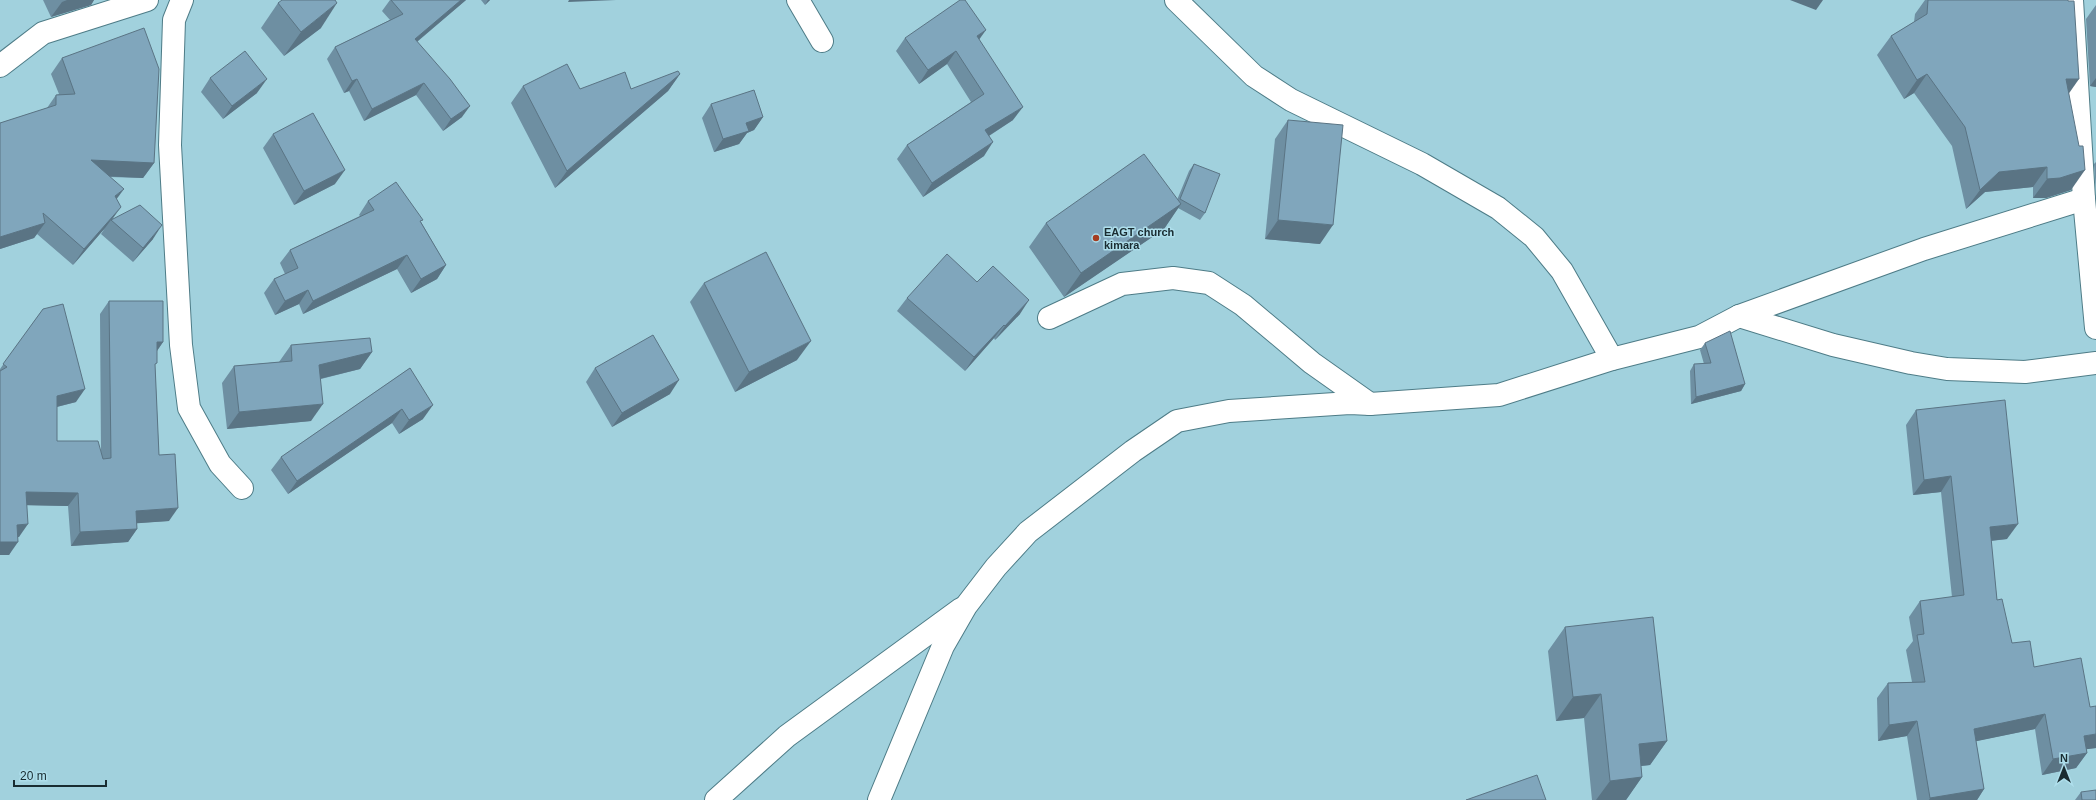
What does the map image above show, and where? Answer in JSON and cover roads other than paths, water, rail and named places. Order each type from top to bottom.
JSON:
[{"type":"street","points":[[0,66],[42,33],[147,0]]},
{"type":"street","points":[[182,0],[174,20],[170,145],[181,345],[189,408],[220,464],[242,488]]},
{"type":"street","points":[[798,0],[822,41]]},
{"type":"street","points":[[1176,0],[1254,76],[1292,100],[1429,168],[1498,208],[1528,232],[1562,270],[1612,360]]},
{"type":"street","points":[[2072,0],[2084,199],[2096,328]]},
{"type":"street","points":[[879,800],[944,646],[966,606],[996,567],[1028,532],[1133,451],[1177,421],[1229,411],[1350,403],[1370,404],[1499,395],[1612,360],[1699,337],[1739,316],[1924,249],[2084,199]]},
{"type":"street","points":[[1049,318],[1122,284],[1173,278],[1209,283],[1244,305],[1312,363],[1370,404]]},
{"type":"street","points":[[1739,316],[1833,345],[1911,363],[1947,369],[2025,372],[2096,364]]},
{"type":"street","points":[[716,800],[787,736],[966,606]]},
{"type":"place","name":"EAGT church kimara","points":[[1096,238]]}]
